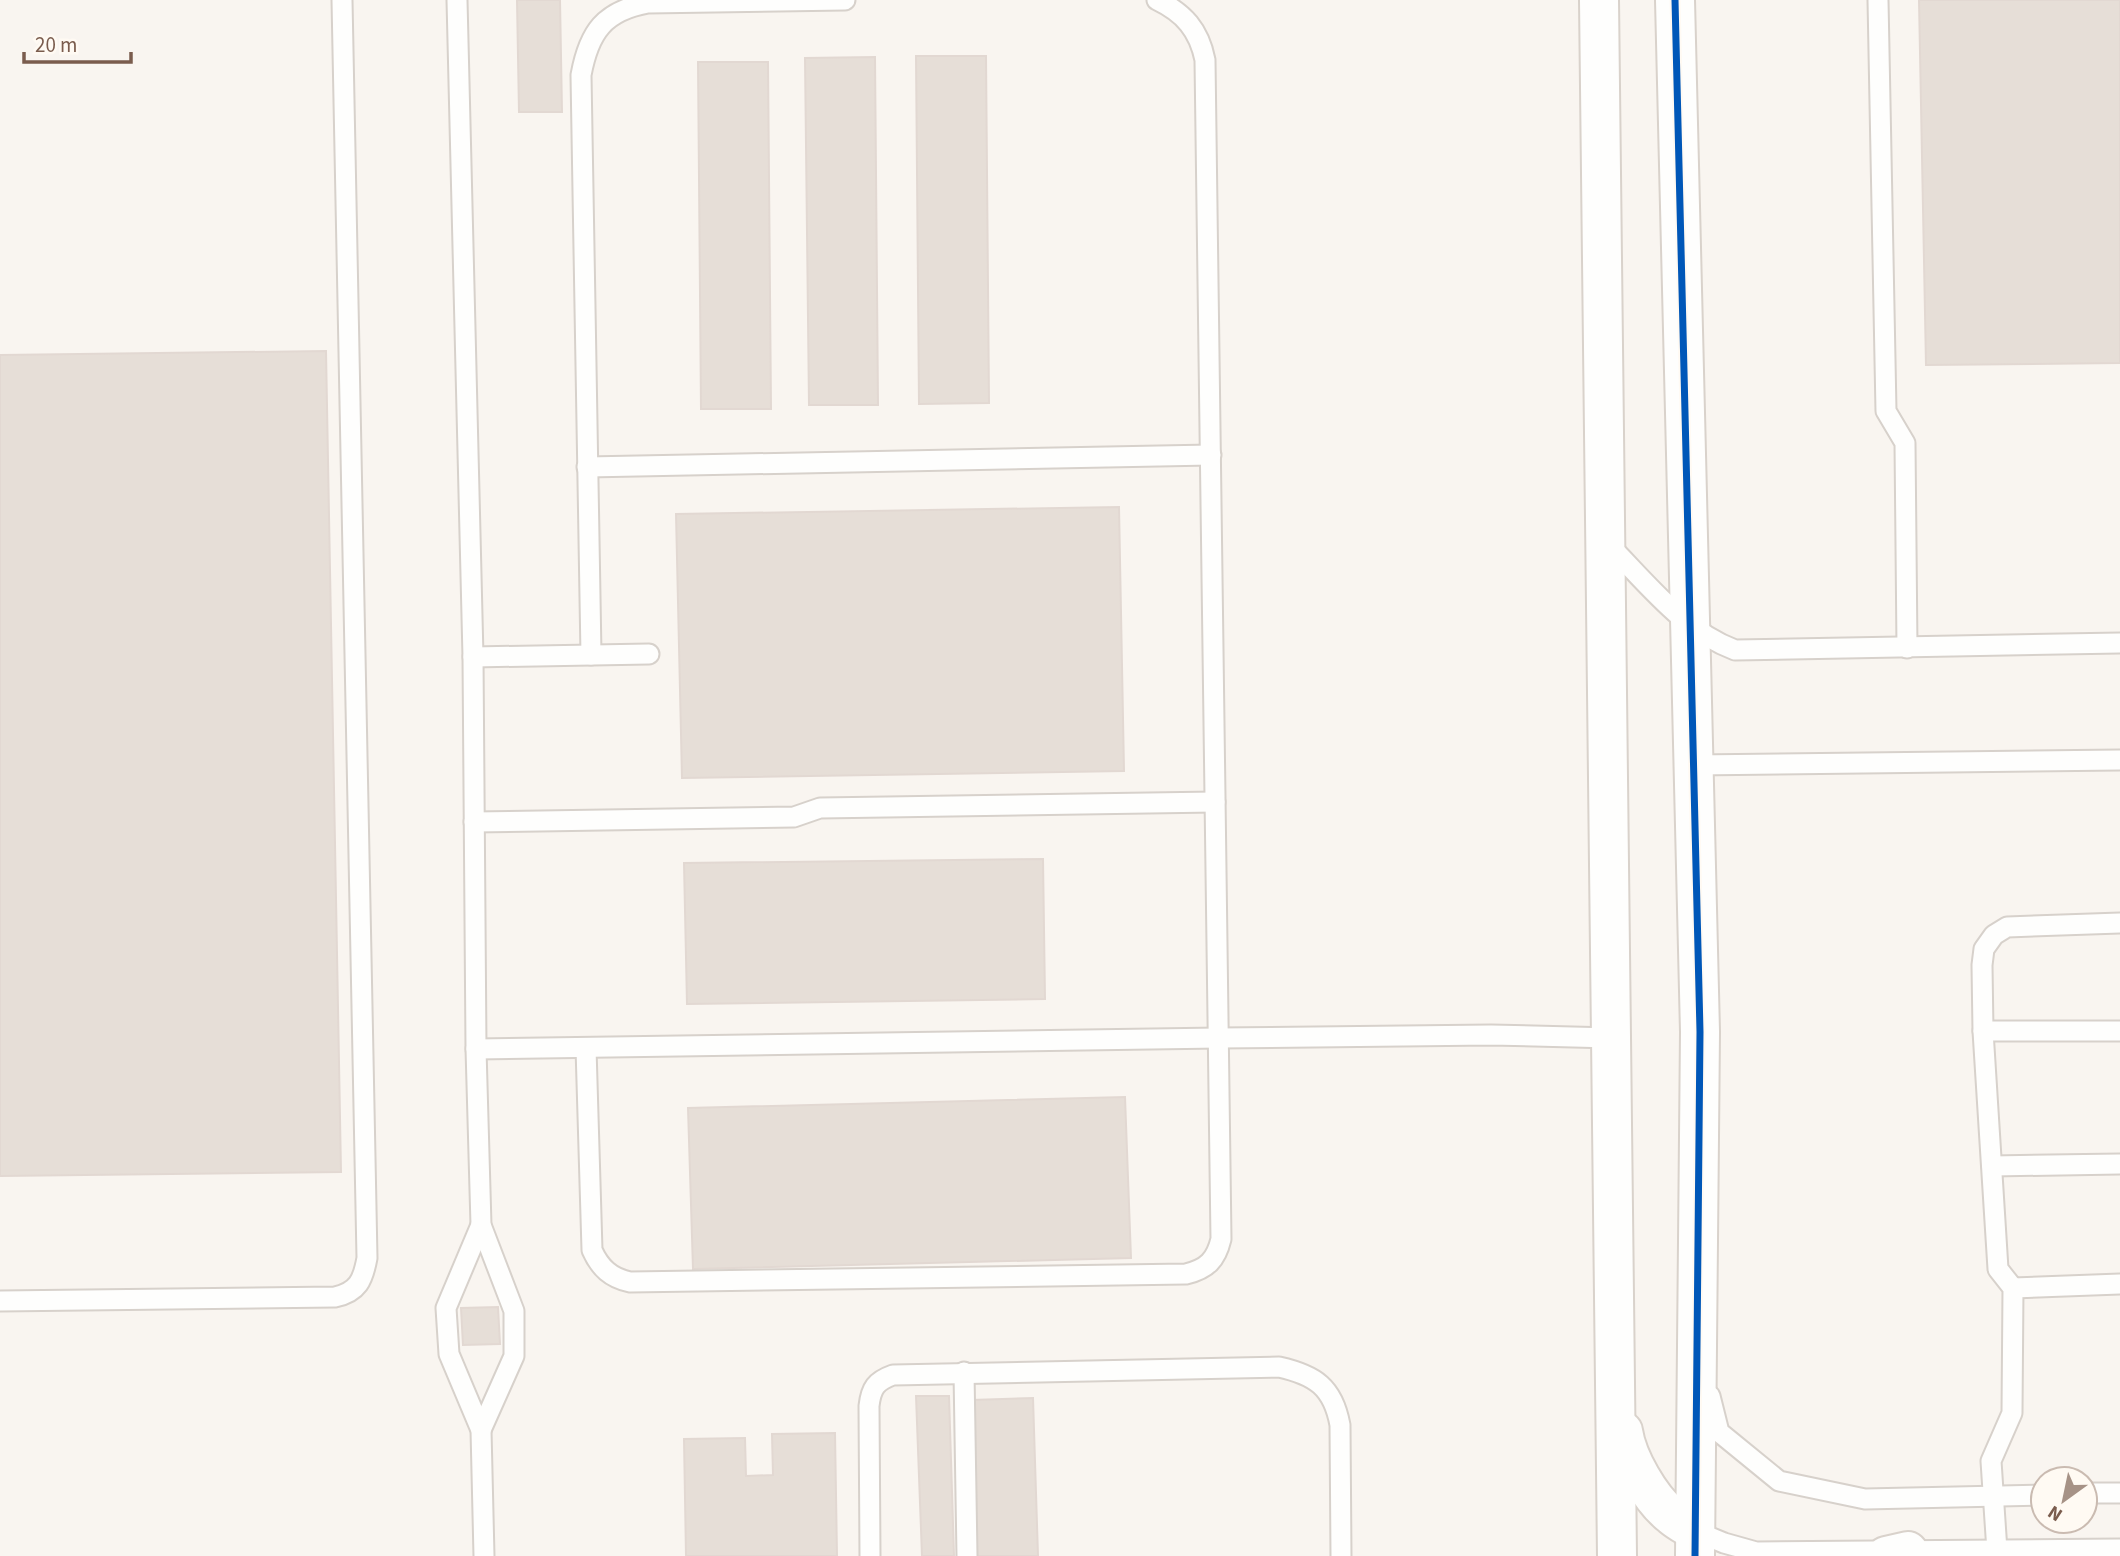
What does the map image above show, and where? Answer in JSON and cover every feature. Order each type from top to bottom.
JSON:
[{"type":"street","points":[[1599,0],[1617,1556]]},
{"type":"street","points":[[1675,0],[1695,765],[1699,1032],[1695,1543]]},
{"type":"street","points":[[1614,1373],[1624,1440],[1636,1470],[1695,1543]]},
{"type":"lane","points":[[0,1301],[335,1297],[348,1295],[358,1286],[365,1273],[367,1258],[342,0]]},
{"type":"lane","points":[[457,0],[473,657],[476,1049],[481,1225],[514,1311],[514,1356],[481,1430]]},
{"type":"lane","points":[[591,655],[581,75],[585,53],[595,32],[609,16],[627,7],[648,3],[845,0]]},
{"type":"lane","points":[[586,1048],[592,1250],[597,1263],[618,1280],[630,1282],[1186,1274],[1199,1271],[1212,1263],[1219,1251],[1222,1239],[1205,60],[1202,41],[1188,22],[1173,8],[1157,0]]},
{"type":"lane","points":[[1878,0],[1886,411],[1905,443],[1907,648]]},
{"type":"lane","points":[[587,467],[1210,455]]},
{"type":"lane","points":[[1606,542],[1691,627],[1713,642],[1735,650],[2120,643]]},
{"type":"lane","points":[[473,657],[649,654]]},
{"type":"lane","points":[[1695,765],[2120,760]]},
{"type":"lane","points":[[474,822],[794,817],[820,808],[1215,802]]},
{"type":"lane","points":[[1997,1551],[1991,1461],[2012,1413],[2012,1288],[1998,1269],[1983,1031],[1984,948],[1994,935],[2007,927],[2112,923],[2120,937]]},
{"type":"lane","points":[[1983,1031],[2120,1031]]},
{"type":"lane","points":[[476,1049],[1490,1035],[1612,1038]]},
{"type":"lane","points":[[1992,1166],[2120,1164]]},
{"type":"lane","points":[[481,1225],[446,1308],[449,1354],[481,1430],[484,1556]]},
{"type":"lane","points":[[2012,1288],[2120,1284]]},
{"type":"lane","points":[[1698,1347],[1718,1432],[1779,1481],[1865,1499],[2029,1495]]},
{"type":"lane","points":[[870,1556],[870,1392],[878,1380],[894,1374],[1279,1367],[1306,1375],[1328,1391],[1338,1416],[1341,1556]]},
{"type":"lane","points":[[964,1372],[967,1556]]},
{"type":"lane","points":[[2099,1493],[2120,1493]]},
{"type":"lane","points":[[1695,1543],[1724,1543],[1756,1552],[1897,1553],[2120,1549]]},
{"type":"building","points":[[517,0],[560,0],[562,112],[519,112]]},
{"type":"building","points":[[1919,0],[2120,0],[2120,363],[1926,365]]},
{"type":"building","points":[[916,56],[986,56],[989,403],[919,404]]},
{"type":"building","points":[[875,57],[878,405],[809,405],[805,58]]},
{"type":"building","points":[[698,62],[768,62],[771,409],[701,409]]},
{"type":"building","points":[[326,351],[341,1172],[0,1176],[0,355]]},
{"type":"building","points":[[1119,507],[1124,771],[682,778],[676,514]]},
{"type":"building","points":[[1043,859],[1045,999],[687,1004],[684,863]]},
{"type":"building","points":[[1125,1097],[1131,1258],[693,1269],[688,1108]]},
{"type":"building","points":[[498,1307],[500,1344],[463,1345],[461,1308]]},
{"type":"building","points":[[916,1396],[949,1396],[954,1556],[922,1556]]},
{"type":"building","points":[[1033,1398],[1038,1556],[977,1556],[972,1400]]},
{"type":"building","points":[[835,1433],[837,1556],[686,1556],[684,1439],[745,1438],[746,1476],[773,1475],[772,1434]]},
{"type":"cycle path","points":[[1675,0],[1700,1032],[1695,1556]]}]
